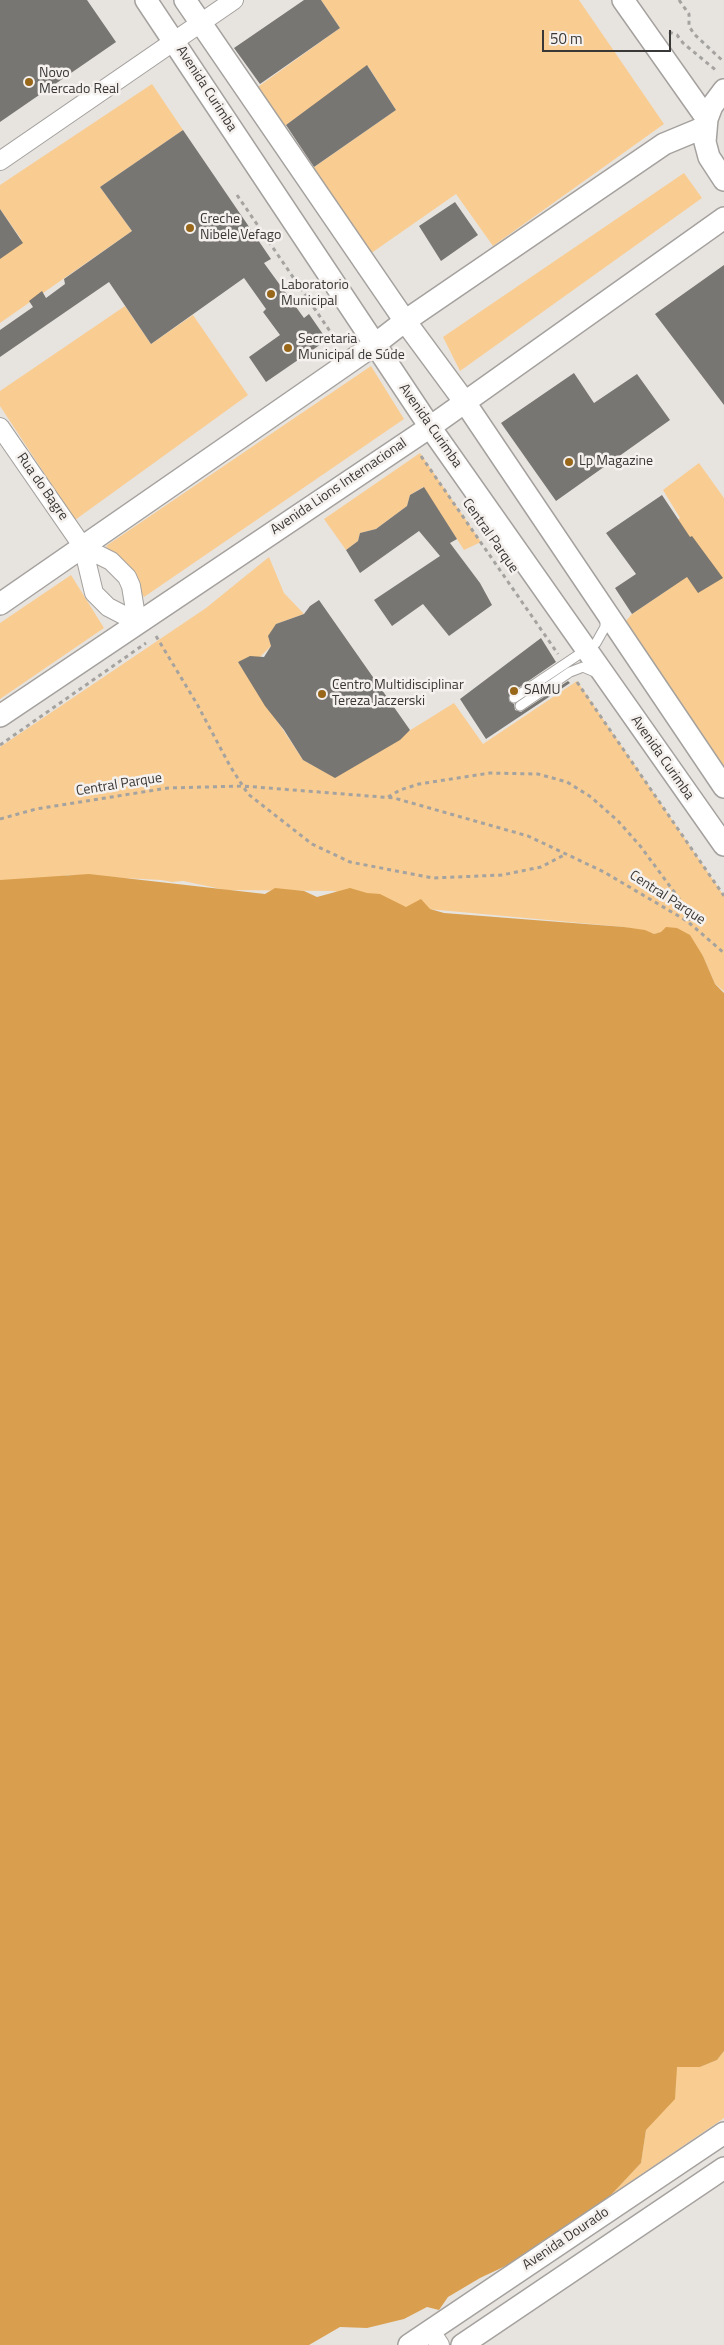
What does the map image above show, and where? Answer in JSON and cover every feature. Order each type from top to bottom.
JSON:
[{"type":"street","name":"Avenida Curimba","points":[[146,0],[430,427],[724,845]]},
{"type":"street","points":[[185,0],[405,321],[464,401],[724,787]]},
{"type":"street","points":[[0,161],[234,0]]},
{"type":"street","points":[[623,0],[706,123]]},
{"type":"street","points":[[724,90],[712,106],[706,123],[705,142],[709,157],[724,180]]},
{"type":"street","points":[[0,604],[374,345],[405,321],[664,144],[706,123]]},
{"type":"street","name":"Avenida Lions Internacional","points":[[0,716],[137,622],[430,427],[724,218]]},
{"type":"street","name":"Rua do Bagre","points":[[0,427],[83,548],[91,585],[100,601],[137,622]]},
{"type":"street","points":[[83,548],[111,561],[126,576],[131,586],[137,622]]},
{"type":"street","name":"Avenida Dourado","points":[[408,2345],[435,2338],[724,2133]]},
{"type":"street","points":[[462,2345],[724,2168]]},
{"type":"lane","points":[[520,706],[567,668],[586,649],[596,643],[605,627],[606,620],[602,606]]},
{"type":"lane","points":[[514,698],[567,668],[583,667],[592,670],[611,685]]},
{"type":"path","points":[[679,0],[689,14],[689,26],[694,34],[724,62]]},
{"type":"path","points":[[664,31],[677,35],[724,78]]},
{"type":"path","points":[[238,196],[344,350]]},
{"type":"path","name":"Central Parque","points":[[412,458],[420,453],[724,896]]},
{"type":"path","points":[[0,745],[164,630]]},
{"type":"path","points":[[156,636],[248,794],[312,844],[350,862],[433,878],[502,876],[541,868],[566,854]]},
{"type":"path","points":[[387,798],[400,790],[419,784],[490,773],[538,774],[567,782],[591,797],[618,821],[641,847],[686,908],[691,925]]},
{"type":"path","name":"Central Parque","points":[[0,819],[36,810],[168,788],[243,786],[387,798],[528,836],[604,872],[691,925],[724,953]]},
{"type":"shaded area","points":[[321,0],[579,0],[664,124],[493,246],[456,194],[370,254],[310,170],[396,110],[368,66],[282,128],[255,89],[340,28]]},
{"type":"shaded area","points":[[152,84],[183,130],[100,187],[132,231],[0,323],[0,256],[21,239],[0,209],[0,185]]},
{"type":"shaded area","points":[[684,173],[702,198],[460,371],[443,337]]},
{"type":"shaded area","points":[[125,306],[151,344],[193,315],[248,395],[75,520],[0,406],[0,391]]},
{"type":"shaded area","points":[[371,366],[404,419],[144,597],[106,546]]},
{"type":"shaded area","points":[[420,453],[481,542],[464,550],[423,487],[410,495],[407,506],[376,529],[360,533],[358,541],[346,550],[324,519]]},
{"type":"shaded area","points":[[699,463],[724,498],[724,770],[625,622],[632,614],[672,587],[655,561],[680,544],[668,527],[680,518],[663,490]]},
{"type":"shaded area","points":[[269,557],[284,593],[304,614],[276,624],[271,646],[260,657],[238,662],[303,760],[335,777],[454,703],[483,744],[577,681],[724,896],[724,991],[715,984],[703,956],[677,928],[654,934],[624,927],[406,907],[334,891],[226,890],[183,881],[172,882],[67,875],[0,901],[0,747],[206,608]]},
{"type":"shaded area","points":[[71,575],[104,628],[0,699],[0,623]]},
{"type":"shaded area","points":[[89,874],[265,894],[275,888],[304,891],[317,897],[350,888],[367,893],[380,894],[406,907],[421,899],[430,909],[444,913],[624,927],[645,930],[654,934],[661,932],[666,927],[677,928],[690,935],[703,956],[715,984],[724,993],[724,2051],[717,2060],[700,2067],[677,2067],[675,2099],[646,2130],[641,2163],[611,2195],[568,2229],[516,2261],[480,2278],[448,2297],[439,2310],[427,2307],[404,2319],[367,2328],[340,2327],[309,2345],[0,2345],[0,880]]},
{"type":"shaded area","points":[[724,2051],[724,2118],[611,2195],[641,2163],[646,2130],[675,2094],[676,2067],[700,2067],[717,2060]]},
{"type":"building","name":"Novo Mercado Real","points":[[0,0],[87,0],[116,42],[0,122]]},
{"type":"building","points":[[304,0],[321,0],[340,28],[260,84],[234,48]]},
{"type":"building","points":[[367,65],[396,110],[314,167],[286,125]]},
{"type":"building","points":[[183,130],[271,259],[264,263],[304,318],[309,314],[327,340],[266,382],[249,357],[280,335],[263,312],[266,309],[244,278],[151,344],[109,282],[0,357],[0,330],[33,307],[29,301],[42,291],[46,298],[65,284],[64,279],[132,231],[100,187]]},
{"type":"building","points":[[455,202],[478,235],[441,261],[419,226]]},
{"type":"building","points":[[0,209],[23,243],[0,259]]},
{"type":"building","points":[[724,265],[724,405],[655,314]]},
{"type":"building","name":"Lp Magazine","points":[[574,373],[594,403],[637,374],[670,420],[556,501],[501,423]]},
{"type":"building","points":[[424,487],[457,539],[450,543],[480,583],[492,605],[449,636],[423,604],[392,626],[374,600],[440,556],[419,531],[360,573],[346,550],[358,541],[360,533],[376,529],[407,506],[410,495]]},
{"type":"building","points":[[662,495],[690,537],[692,536],[723,578],[698,593],[687,577],[632,614],[615,588],[636,574],[606,533]]},
{"type":"building","name":"Centro Multidisciplinar Tereza Jaczerski","points":[[319,600],[410,730],[400,740],[335,778],[303,760],[284,730],[265,706],[238,662],[250,656],[264,657],[271,646],[268,636],[276,624],[304,614],[310,606]]},
{"type":"building","name":"SAMU","points":[[541,638],[556,662],[511,693],[509,701],[514,704],[515,710],[521,712],[568,681],[570,683],[486,739],[460,699]]},
{"type":"place","name":"Novo Mercado Real","points":[[29,82]]},
{"type":"place","name":"Creche Nibele Vefago","points":[[190,228]]},
{"type":"place","name":"Laboratorio Municipal","points":[[271,294]]},
{"type":"place","name":"Secretaria Municipal de Súde","points":[[288,348]]},
{"type":"place","name":"Lp Magazine","points":[[569,462]]},
{"type":"place","name":"SAMU","points":[[514,691]]},
{"type":"place","name":"Centro Multidisciplinar Tereza Jaczerski","points":[[322,694]]}]
